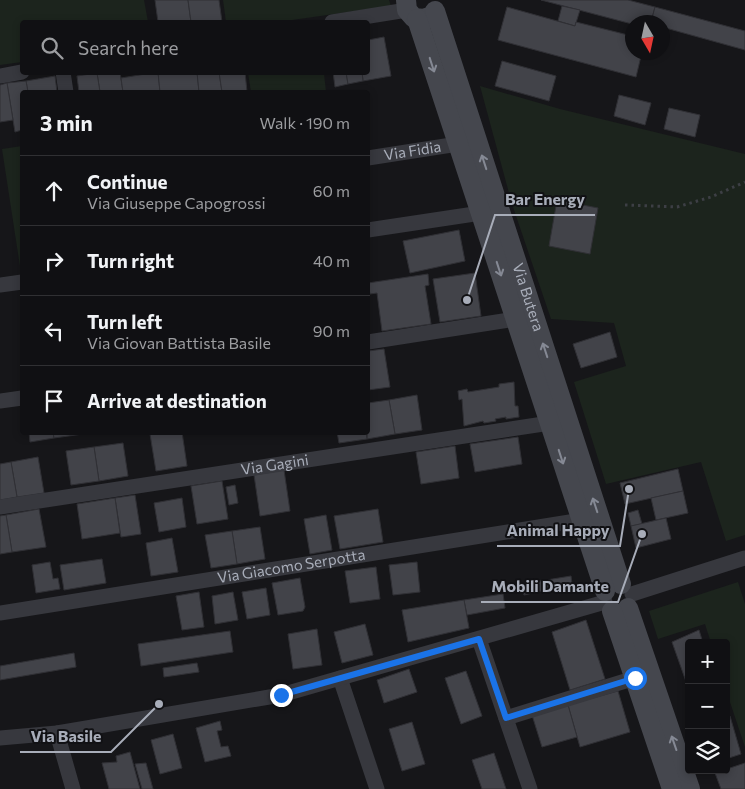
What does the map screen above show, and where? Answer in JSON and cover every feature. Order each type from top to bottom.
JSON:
[{"type":"main road","name":"Via Butera","points":[[420,8],[458,144],[582,520],[617,598],[635,678],[675,789]]},
{"type":"main road","name":"Via Butera","points":[[420,8],[617,598],[675,789]]},
{"type":"street","points":[[345,20],[420,8]]},
{"type":"street","points":[[0,76],[20,72]]},
{"type":"street","points":[[64,75],[66,90]]},
{"type":"street","name":"Via Fidia","points":[[370,158],[458,144]]},
{"type":"street","points":[[370,230],[481,213]]},
{"type":"street","points":[[0,285],[20,282]]},
{"type":"street","points":[[370,342],[516,319]]},
{"type":"street","points":[[0,401],[20,398]]},
{"type":"street","name":"Via Gagini","points":[[0,508],[550,423]]},
{"type":"street","name":"Via Giacomo Serpotta","points":[[0,613],[582,520]]},
{"type":"street","points":[[0,738],[57,733],[281,695],[479,639],[744,560]]},
{"type":"street","points":[[479,639],[530,789]]},
{"type":"street","points":[[340,678],[377,789]]},
{"type":"street","points":[[506,718],[635,678]]},
{"type":"street","points":[[57,733],[73,789]]},
{"type":"path","points":[[625,205],[677,207],[711,197],[745,182]]},
{"type":"shaded area","points":[[0,0],[144,0],[148,20],[20,20],[20,62],[0,65]]},
{"type":"shaded area","points":[[223,0],[389,0],[391,6],[292,20],[226,20]]},
{"type":"shaded area","points":[[248,75],[324,75],[326,90],[251,90]]},
{"type":"shaded area","points":[[480,86],[560,109],[745,154],[745,535],[726,541],[701,462],[606,484],[574,382],[626,366],[614,323],[551,319],[512,204]]},
{"type":"shaded area","points":[[20,146],[20,266],[2,149]]},
{"type":"shaded area","points":[[738,582],[745,604],[745,747],[730,702],[730,639],[710,639],[705,624],[658,639],[649,611]]},
{"type":"building","points":[[155,0],[188,0],[191,20],[158,20]]},
{"type":"building","points":[[188,0],[219,0],[222,20],[191,20]]},
{"type":"building","points":[[541,0],[628,0],[655,7],[653,15],[625,15],[625,22]]},
{"type":"building","points":[[562,6],[580,10],[575,26],[558,21]]},
{"type":"building","points":[[507,7],[575,26],[576,22],[625,34],[625,60],[640,60],[636,77],[498,40]]},
{"type":"building","points":[[655,7],[745,31],[745,50],[670,29],[670,15],[653,15]]},
{"type":"building","points":[[384,37],[391,76],[363,81],[362,75],[370,75],[370,40]]},
{"type":"building","points":[[502,61],[556,76],[549,101],[495,86]]},
{"type":"building","points":[[97,75],[120,75],[123,90],[100,90]]},
{"type":"building","points":[[97,75],[100,90],[79,90],[77,76]]},
{"type":"building","points":[[140,75],[158,75],[160,90],[123,90],[121,78]]},
{"type":"building","points":[[158,75],[197,75],[199,90],[160,90]]},
{"type":"building","points":[[197,75],[219,75],[222,90],[199,90]]},
{"type":"building","points":[[219,75],[245,75],[247,90],[222,90]]},
{"type":"building","points":[[333,75],[346,75],[348,84],[335,87]]},
{"type":"building","points":[[346,75],[362,75],[363,81],[348,84]]},
{"type":"building","points":[[55,76],[57,90],[28,90],[26,81]]},
{"type":"building","points":[[26,81],[28,90],[20,90],[20,131],[15,132],[7,83]]},
{"type":"building","points":[[7,83],[13,120],[0,122],[0,85]]},
{"type":"building","points":[[619,95],[651,103],[645,125],[614,116]]},
{"type":"building","points":[[669,108],[700,115],[695,137],[664,129]]},
{"type":"building","points":[[557,200],[598,208],[590,254],[549,246]]},
{"type":"building","points":[[459,230],[465,261],[410,273],[403,241]]},
{"type":"building","points":[[475,273],[481,316],[440,322],[433,279]]},
{"type":"building","points":[[428,274],[429,285],[425,286],[431,324],[382,331],[377,293],[370,294],[370,283]]},
{"type":"building","points":[[610,332],[617,357],[581,368],[573,344]]},
{"type":"building","points":[[384,349],[390,387],[370,390],[370,351]]},
{"type":"building","points":[[514,382],[515,406],[518,406],[519,417],[506,419],[506,417],[495,419],[496,421],[484,423],[483,421],[464,426],[462,399],[459,400],[458,391],[467,389],[468,392],[499,387],[499,384]]},
{"type":"building","points":[[417,395],[422,430],[395,434],[389,400]]},
{"type":"building","points":[[389,400],[395,434],[367,439],[367,435],[370,435],[370,403]]},
{"type":"building","points":[[29,435],[54,435],[54,438],[30,442]]},
{"type":"building","points":[[54,435],[76,435],[54,438]]},
{"type":"building","points":[[150,435],[182,435],[187,466],[156,471]]},
{"type":"building","points":[[338,435],[366,435],[367,439],[339,443]]},
{"type":"building","points":[[518,437],[522,464],[475,472],[470,444]]},
{"type":"building","points":[[123,443],[128,476],[99,481],[94,447]]},
{"type":"building","points":[[455,446],[459,478],[421,484],[416,452]]},
{"type":"building","points":[[94,447],[99,481],[71,485],[66,451]]},
{"type":"building","points":[[38,457],[44,493],[17,497],[11,462]]},
{"type":"building","points":[[11,462],[17,497],[0,500],[0,464]]},
{"type":"building","points":[[678,469],[683,491],[625,504],[620,483]]},
{"type":"building","points":[[284,470],[290,511],[260,516],[254,475]]},
{"type":"building","points":[[222,481],[228,519],[197,524],[191,486]]},
{"type":"building","points":[[235,485],[238,503],[229,505],[226,487]]},
{"type":"building","points":[[683,491],[688,513],[656,520],[651,498]]},
{"type":"building","points":[[135,495],[141,534],[121,537],[115,498]]},
{"type":"building","points":[[115,498],[120,533],[82,539],[77,504]]},
{"type":"building","points":[[182,498],[186,527],[159,532],[154,503]]},
{"type":"building","points":[[39,509],[46,547],[12,552],[6,515]]},
{"type":"building","points":[[378,509],[383,542],[340,549],[334,516]]},
{"type":"building","points":[[638,510],[642,524],[631,526],[628,513]]},
{"type":"building","points":[[6,515],[12,552],[0,554],[0,516]]},
{"type":"building","points":[[326,515],[332,550],[310,554],[304,519]]},
{"type":"building","points":[[666,518],[671,539],[636,548],[631,526]]},
{"type":"building","points":[[260,527],[265,559],[237,564],[232,531]]},
{"type":"building","points":[[232,531],[237,564],[211,568],[205,535]]},
{"type":"building","points":[[172,538],[178,572],[151,576],[146,543]]},
{"type":"building","points":[[102,559],[106,583],[64,590],[60,565]]},
{"type":"building","points":[[50,562],[53,579],[58,578],[60,589],[36,593],[32,565]]},
{"type":"building","points":[[417,562],[420,592],[393,595],[389,565]]},
{"type":"building","points":[[376,567],[380,599],[350,603],[345,571]]},
{"type":"building","points":[[571,576],[572,584],[524,595],[522,584]]},
{"type":"building","points":[[300,578],[305,607],[303,611],[278,615],[272,583]]},
{"type":"building","points":[[266,588],[270,615],[247,619],[242,592]]},
{"type":"building","points":[[199,592],[204,627],[182,630],[176,596]]},
{"type":"building","points":[[233,592],[238,620],[215,624],[212,596]]},
{"type":"building","points":[[503,594],[505,608],[467,615],[464,600]]},
{"type":"building","points":[[464,600],[469,628],[408,642],[402,610]]},
{"type":"building","points":[[586,620],[605,679],[570,690],[552,632]]},
{"type":"building","points":[[365,624],[373,655],[342,663],[334,632]]},
{"type":"building","points":[[317,629],[322,665],[293,669],[288,634]]},
{"type":"building","points":[[699,630],[702,639],[685,639],[685,679],[672,642]]},
{"type":"building","points":[[230,631],[233,652],[141,666],[138,644]]},
{"type":"building","points":[[74,653],[76,667],[0,680],[0,666]]},
{"type":"building","points":[[197,663],[199,672],[164,677],[163,668]]},
{"type":"building","points":[[409,669],[417,692],[384,703],[377,680]]},
{"type":"building","points":[[466,671],[482,716],[461,724],[445,678]]},
{"type":"building","points":[[618,691],[630,732],[580,747],[568,705]]},
{"type":"building","points":[[568,705],[577,737],[542,747],[532,715]]},
{"type":"building","points":[[730,716],[741,754],[730,758]]},
{"type":"building","points":[[220,721],[222,730],[217,731],[221,747],[228,746],[231,756],[205,762],[196,728]]},
{"type":"building","points":[[412,722],[425,764],[402,771],[389,729]]},
{"type":"building","points":[[173,734],[182,768],[160,774],[151,740]]},
{"type":"building","points":[[130,752],[140,789],[109,789],[102,763],[117,762],[116,756]]},
{"type":"building","points":[[494,753],[506,789],[482,789],[472,760]]},
{"type":"building","points":[[146,763],[153,789],[142,789],[135,764]]},
{"type":"building","points":[[745,763],[745,789],[721,789],[715,774],[730,774],[730,768]]},
{"type":"place","name":"Bar Energy","points":[[467,300]]},
{"type":"place","name":"Animal Happy","points":[[629,489]]},
{"type":"place","name":"Mobili Damante","points":[[642,534]]},
{"type":"place","name":"Via Basile","points":[[159,704]]},
{"type":"route","points":[[281,695],[479,639],[506,718],[635,678]]}]
